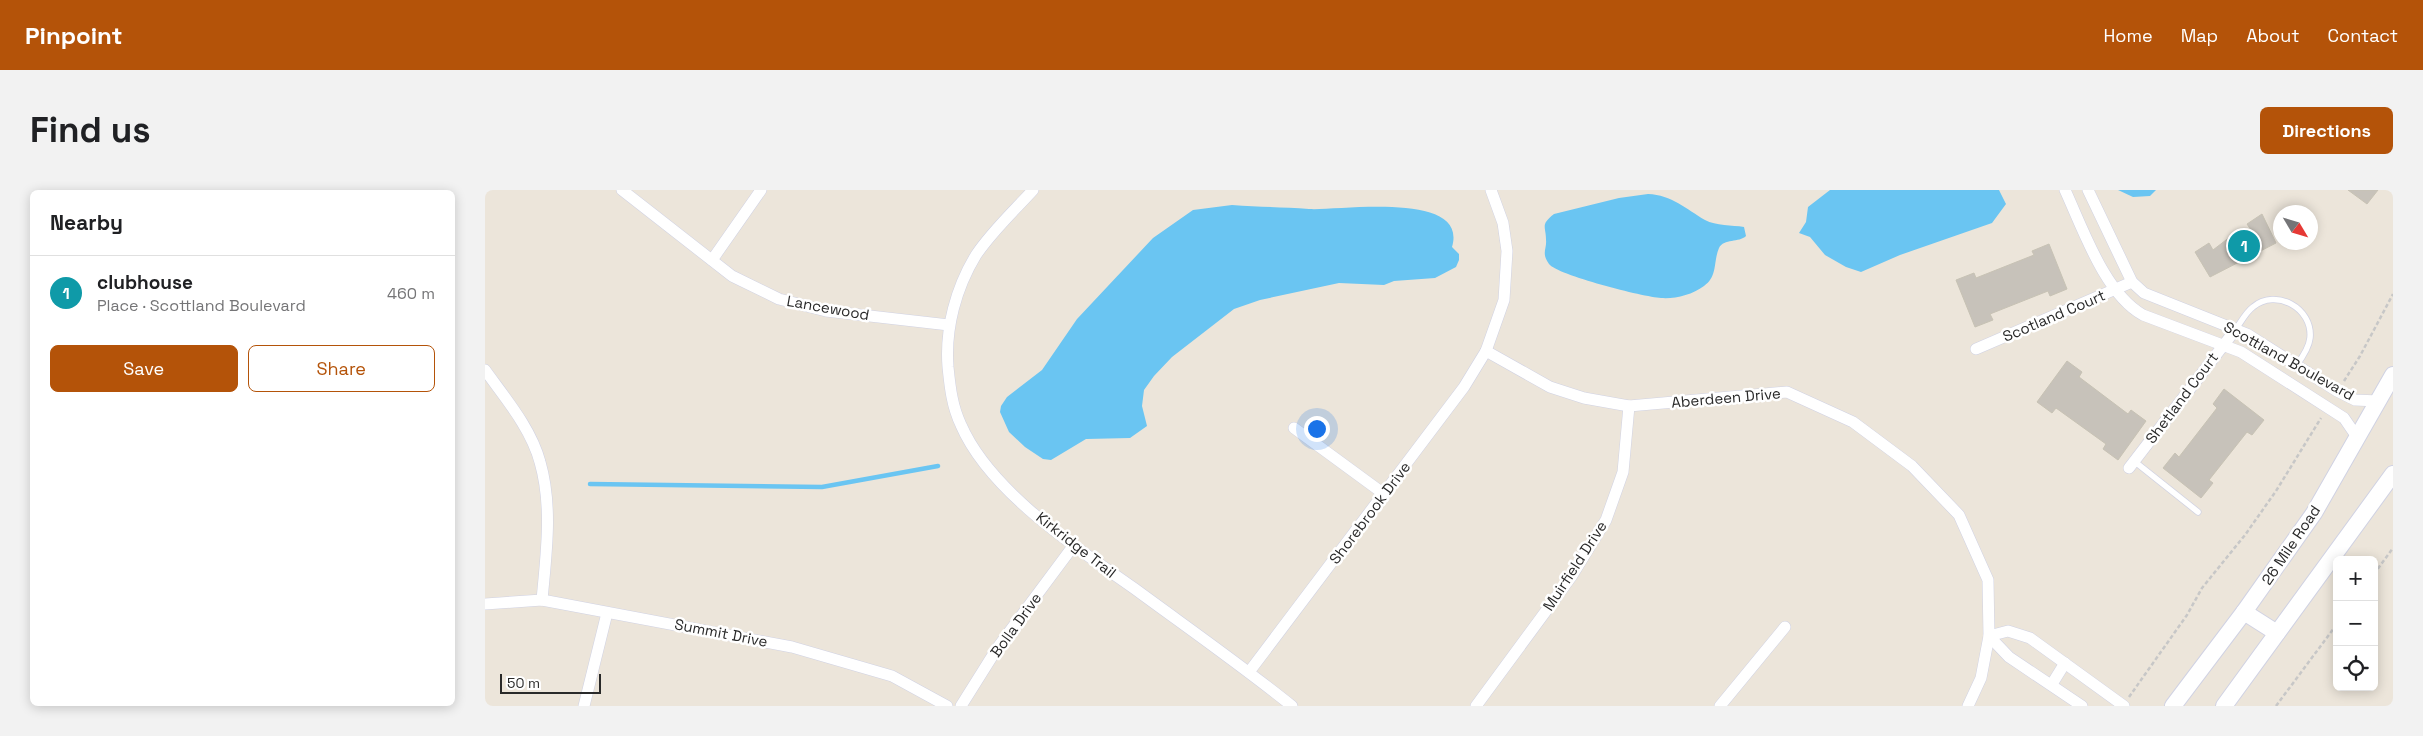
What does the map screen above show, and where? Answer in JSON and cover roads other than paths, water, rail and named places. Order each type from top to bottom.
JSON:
[{"type":"main road","name":"26 Mile Road","points":[[2173,706],[2244,612],[2314,513],[2393,375]]},
{"type":"main road","points":[[2224,706],[2393,474]]},
{"type":"main road","points":[[2244,612],[2277,633]]},
{"type":"street","name":"Lancewood","points":[[622,190],[712,260],[749,286],[803,306],[949,325]]},
{"type":"street","points":[[712,260],[761,190]]},
{"type":"street","name":"Kirkridge Trail","points":[[1033,190],[976,255],[959,292],[949,325],[947,354],[951,397],[961,426],[974,450],[1017,498],[1074,545],[1249,672],[1292,706]]},
{"type":"street","name":"Shorebrook Drive","points":[[1249,672],[1464,388],[1486,350],[1503,300],[1507,251],[1503,222],[1491,190]]},
{"type":"street","name":"Scottland Boulevard","points":[[2065,190],[2114,290],[2129,307],[2143,315],[2241,352],[2345,418],[2357,438]]},
{"type":"street","name":"Scottland Boulevard","points":[[2088,190],[2132,282],[2144,293],[2236,329],[2355,400],[2378,401]]},
{"type":"street","name":"Scotland Court","points":[[1976,349],[2132,282]]},
{"type":"street","name":"Shetland Court","points":[[2132,465],[2236,329]]},
{"type":"street","name":"Aberdeen Drive","points":[[1486,350],[1550,387],[1584,398],[1629,406],[1787,392],[1853,422],[1913,466],[1959,515],[1989,580],[1989,636]]},
{"type":"street","points":[[485,370],[527,431],[540,462],[548,523],[542,600]]},
{"type":"street","name":"Muirfield Drive","points":[[1476,706],[1571,578],[1605,520],[1623,472],[1629,406]]},
{"type":"street","points":[[1294,428],[1384,494]]},
{"type":"street","name":"Bolla Drive","points":[[961,706],[998,647],[1074,545]]},
{"type":"street","name":"Summit Drive","points":[[485,604],[542,600],[801,649],[892,676],[947,706]]},
{"type":"street","points":[[584,706],[607,613]]},
{"type":"street","points":[[1720,706],[1785,627]]},
{"type":"street","points":[[1989,636],[2008,631],[2030,638],[2123,706]]},
{"type":"street","points":[[1989,636],[2009,656],[2083,706]]},
{"type":"street","points":[[1968,706],[1981,678],[1989,636]]},
{"type":"street","points":[[2052,684],[2065,662]]},
{"type":"lane","points":[[2236,329],[2252,307],[2265,300],[2280,300],[2297,307],[2308,321],[2310,338],[2305,353],[2297,366]]},
{"type":"lane","points":[[2132,465],[2199,512]]},
{"type":"water","points":[[1830,190],[1999,190],[2006,204],[1992,223],[1900,255],[1861,272],[1846,267],[1825,255],[1810,237],[1799,233],[1806,222],[1808,207]]},
{"type":"water","points":[[2118,190],[2156,190],[2150,196],[2133,197]]},
{"type":"water","points":[[1648,194],[1672,200],[1709,222],[1744,227],[1746,236],[1721,245],[1717,253],[1711,278],[1704,286],[1694,292],[1678,297],[1652,297],[1620,290],[1567,274],[1549,264],[1545,254],[1545,223],[1554,214],[1619,198]]},
{"type":"water","points":[[1232,205],[1309,209],[1398,207],[1422,210],[1441,217],[1452,229],[1452,247],[1459,254],[1459,260],[1456,267],[1435,278],[1394,281],[1384,285],[1339,283],[1260,300],[1234,309],[1172,357],[1154,376],[1144,390],[1142,406],[1147,426],[1130,438],[1086,439],[1051,460],[1043,459],[1025,447],[1009,432],[1000,412],[1001,406],[1007,397],[1042,370],[1077,319],[1153,238],[1193,210]]},
{"type":"waterway","points":[[590,484],[822,487],[938,466]]},
{"type":"place","name":"clubhouse","points":[[2244,246]]}]
